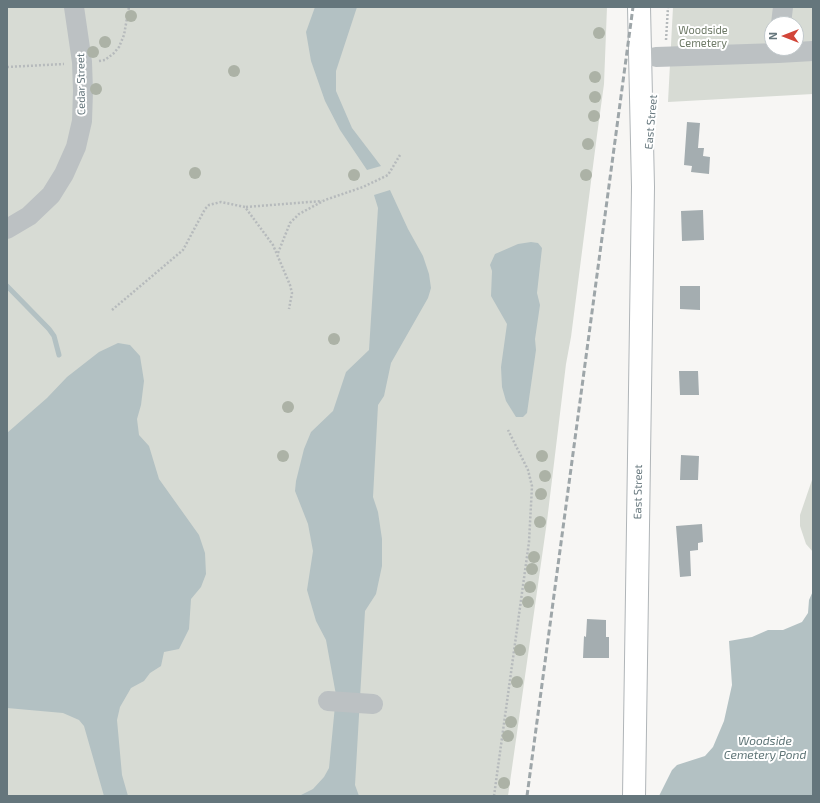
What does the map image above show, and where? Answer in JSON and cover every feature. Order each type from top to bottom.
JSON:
[{"type":"main road","points":[[639,7],[654,61]]},
{"type":"main road","points":[[654,7],[654,61]]},
{"type":"main road","name":"East Street","points":[[634,796],[643,187],[654,61]]},
{"type":"street","name":"Cedar Street","points":[[7,229],[29,216],[43,203],[58,186],[71,160],[82,121],[82,62],[74,7]]},
{"type":"street","points":[[654,61],[764,51]]},
{"type":"street","points":[[328,701],[373,704]]},
{"type":"path","points":[[7,67],[101,61],[114,53],[124,35],[129,7]]},
{"type":"path","points":[[654,61],[668,7]]},
{"type":"path","points":[[278,254],[290,223],[299,214],[325,200],[363,187],[388,175],[400,155]]},
{"type":"path","points":[[112,310],[183,250],[209,205],[220,202],[245,207],[325,200]]},
{"type":"path","points":[[245,207],[255,218],[278,254],[287,274],[292,293],[289,309]]},
{"type":"path","points":[[494,796],[529,542],[532,486],[528,470],[508,430]]},
{"type":"green space","points":[[7,7],[607,7],[604,84],[571,337],[566,364],[547,521],[508,796],[7,796]]},
{"type":"green space","name":"Woodside Cemetery","points":[[673,7],[813,7],[813,94],[668,102]]},
{"type":"green space","points":[[813,477],[813,552],[806,544],[800,526],[800,515]]},
{"type":"water","points":[[315,7],[357,7],[336,71],[336,91],[352,128],[381,166],[367,170],[340,130],[325,101],[311,61],[306,32]]},
{"type":"water","points":[[390,190],[408,229],[423,256],[429,274],[431,288],[428,298],[391,363],[384,396],[378,405],[373,497],[378,512],[382,539],[382,566],[376,594],[365,611],[355,785],[359,796],[299,796],[313,789],[324,777],[329,768],[336,695],[326,640],[316,621],[307,590],[313,551],[308,524],[295,491],[296,481],[304,449],[311,432],[333,411],[346,372],[369,350],[378,208],[374,195]]},
{"type":"water","points":[[531,242],[538,243],[542,248],[537,293],[540,305],[535,339],[536,350],[527,413],[523,417],[516,417],[506,401],[502,387],[501,367],[507,324],[491,296],[492,271],[490,265],[495,254],[518,244]]},
{"type":"water","points":[[118,343],[130,345],[140,356],[144,381],[141,405],[137,419],[139,435],[149,446],[159,479],[199,535],[205,553],[206,574],[201,587],[191,599],[189,629],[179,649],[164,652],[161,666],[150,673],[144,681],[131,688],[120,707],[117,720],[122,775],[128,796],[104,796],[84,726],[79,720],[63,713],[7,708],[7,433],[47,398],[67,377],[99,352]]},
{"type":"water","name":"Woodside Cemetery Pond","points":[[813,591],[813,796],[659,796],[672,770],[677,765],[705,756],[713,747],[724,721],[732,685],[729,641],[752,637],[768,630],[783,630],[802,622],[808,613],[809,600]]},
{"type":"building","points":[[687,122],[700,123],[698,148],[704,148],[703,156],[710,157],[709,174],[691,172],[692,166],[684,165]]},
{"type":"building","points":[[703,210],[704,240],[682,241],[681,211]]},
{"type":"building","points":[[680,286],[700,286],[700,310],[680,309]]},
{"type":"building","points":[[679,371],[698,371],[699,395],[680,395]]},
{"type":"building","points":[[681,455],[699,456],[698,480],[680,480]]},
{"type":"building","points":[[702,524],[703,542],[698,543],[698,550],[690,551],[691,576],[680,577],[676,526]]},
{"type":"building","points":[[587,619],[606,620],[606,637],[609,637],[609,658],[583,658],[584,636],[586,637]]},
{"type":"waterway","points":[[7,286],[49,329],[54,336],[59,355]]},
{"type":"railway","points":[[527,796],[633,7]]}]
